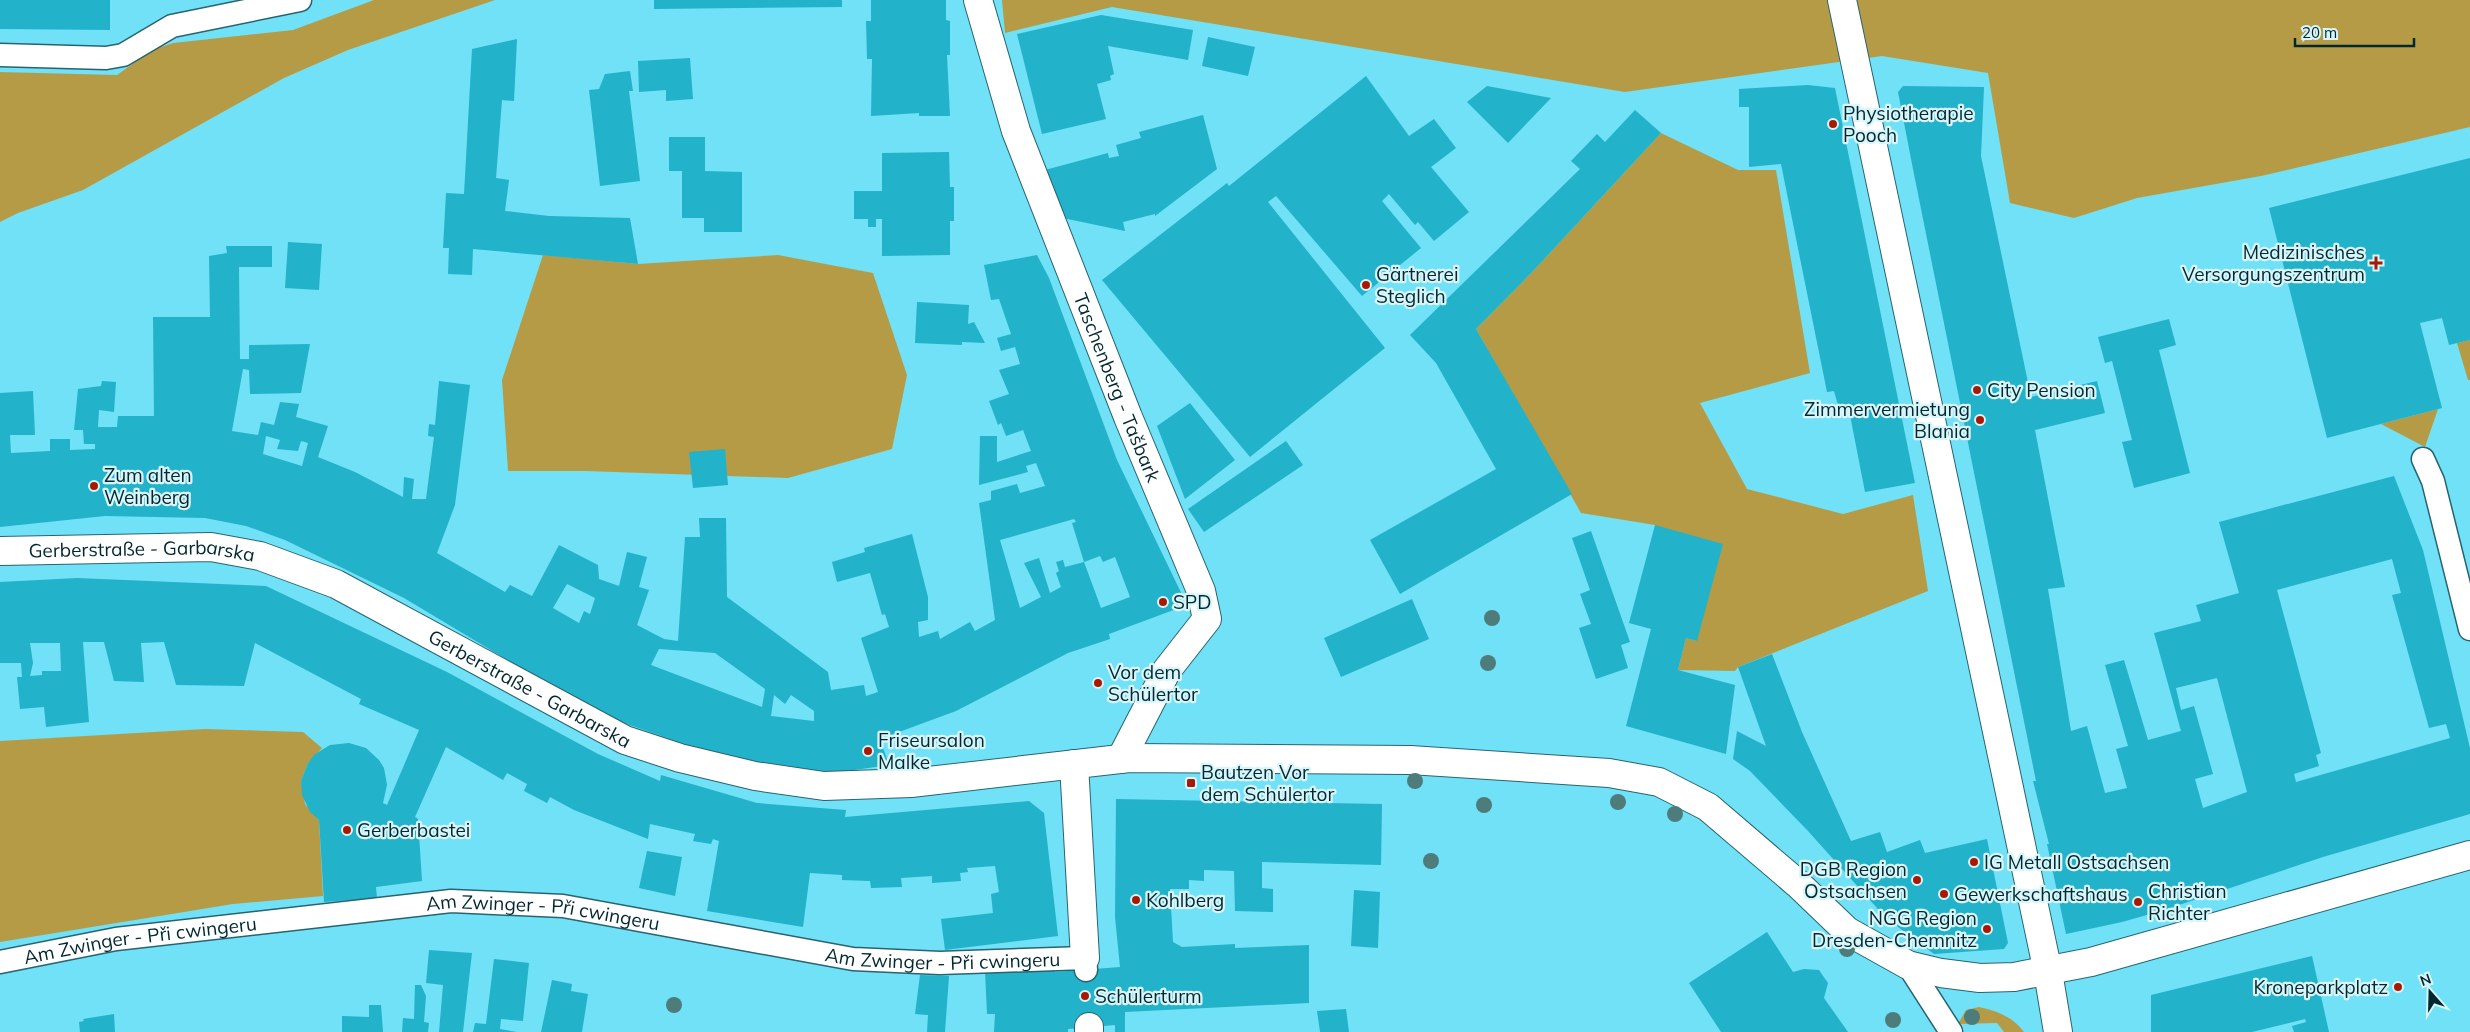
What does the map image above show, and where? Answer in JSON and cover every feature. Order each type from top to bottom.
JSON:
[{"type":"street","name":"Taschenberg - Tašbark","points":[[978,0],[1016,131],[1128,417],[1201,591],[1207,619],[1167,670],[1122,759]]},
{"type":"street","points":[[1842,0],[2048,972],[2058,1032]]},
{"type":"street","name":"Gerberstraße - Garbarska","points":[[0,551],[211,547],[260,556],[336,584],[625,740],[680,758],[755,776],[824,786],[910,783],[1122,759],[1410,760],[1609,773],[1659,782],[1708,807],[1798,884],[1847,931],[1908,965],[1941,973],[1980,978],[2014,977],[2048,972],[2091,962],[2470,856]]},
{"type":"street","points":[[1074,764],[1086,964]]},
{"type":"lane","points":[[0,55],[106,58],[123,55],[172,26],[300,0]]},
{"type":"lane","points":[[2423,459],[2433,482],[2470,629]]},
{"type":"lane","name":"Am Zwinger - Při cwingeru","points":[[0,962],[116,939],[450,901],[563,906],[854,958],[940,963],[1086,964]]},
{"type":"lane","points":[[1908,965],[1951,1032]]},
{"type":"shaded area","points":[[374,0],[495,0],[348,50],[284,78],[83,190],[18,213],[0,222],[0,72],[117,75],[152,50],[173,43],[293,30]]},
{"type":"shaded area","points":[[1002,0],[2470,0],[2470,127],[2261,176],[2137,198],[2074,218],[2010,203],[1988,73],[1882,56],[1625,92],[1112,7],[1005,33]]},
{"type":"shaded area","points":[[1661,133],[1738,170],[1776,170],[1810,373],[1700,403],[1747,489],[1843,514],[1913,495],[1928,591],[1738,667],[1735,671],[1678,670],[1686,638],[1697,641],[1655,525],[1581,513],[1476,329],[1535,269]]},
{"type":"shaded area","points":[[543,255],[638,264],[778,255],[873,273],[907,375],[892,449],[788,478],[586,471],[508,471],[502,380]]},
{"type":"shaded area","points":[[2470,340],[2470,380],[2468,380],[2457,343]]},
{"type":"shaded area","points":[[2438,409],[2425,447],[2381,424]]},
{"type":"shaded area","points":[[205,729],[303,732],[322,748],[308,763],[301,781],[305,804],[319,820],[323,896],[233,904],[0,942],[0,741]]},
{"type":"shaded area","points":[[1979,1007],[2004,1015],[2015,1022],[2024,1032],[2004,1032],[1997,1023],[1958,1024],[1966,1010]]},
{"type":"building","points":[[0,0],[110,0],[110,30],[0,29]]},
{"type":"building","points":[[654,0],[842,0],[842,7],[654,9]]},
{"type":"building","points":[[871,0],[946,0],[946,20],[950,21],[950,55],[947,55],[950,116],[919,116],[919,113],[871,116],[872,59],[867,59],[866,21],[871,21]]},
{"type":"building","points":[[1101,15],[1193,30],[1188,60],[1108,46],[1114,74],[1110,76],[1111,80],[1097,84],[1106,119],[1042,134],[1017,34]]},
{"type":"building","points":[[1208,37],[1255,47],[1248,76],[1202,66]]},
{"type":"building","points":[[517,39],[514,101],[502,100],[496,178],[509,180],[505,211],[549,216],[630,218],[638,264],[473,249],[472,275],[448,274],[449,248],[443,248],[446,193],[464,194],[472,49]]},
{"type":"building","points":[[690,58],[693,99],[666,101],[666,90],[639,92],[638,61]]},
{"type":"building","points":[[630,71],[633,91],[629,91],[640,181],[600,186],[589,90],[599,89],[605,74]]},
{"type":"building","points":[[1366,76],[1409,136],[1434,119],[1456,148],[1431,167],[1469,212],[1434,241],[1418,222],[1415,225],[1389,194],[1382,201],[1421,248],[1362,296],[1276,196],[1268,202],[1385,348],[1250,457],[1102,280],[1227,183],[1229,186]]},
{"type":"building","points":[[1808,85],[1835,88],[1915,483],[1865,492],[1849,410],[1840,412],[1834,391],[1827,392],[1781,164],[1749,167],[1749,107],[1739,107],[1739,89]]},
{"type":"building","points":[[1487,86],[1551,98],[1508,143],[1467,102]]},
{"type":"building","points":[[1903,86],[1984,87],[1981,156],[2031,397],[2097,381],[2105,413],[2035,430],[2065,587],[2048,589],[2071,731],[2087,726],[2105,793],[2127,788],[2116,749],[2128,746],[2105,665],[2124,660],[2148,740],[2181,731],[2154,633],[2201,621],[2196,605],[2239,593],[2219,522],[2394,476],[2423,550],[2470,748],[2470,814],[2323,857],[2161,911],[2122,922],[2066,934],[2047,844],[2049,844],[2033,781],[2036,781],[1898,92]],"holes":[[[2392,559],[2401,593],[2392,595],[2429,728],[2446,724],[2450,738],[2296,782],[2294,774],[2319,766],[2316,755],[2321,753],[2277,590]],[[2217,678],[2247,792],[2203,808],[2195,779],[2213,774],[2194,706],[2181,710],[2176,688]]]},
{"type":"building","points":[[1635,110],[1661,133],[1535,269],[1476,329],[1572,494],[1400,594],[1370,540],[1496,469],[1436,363],[1410,335],[1580,169],[1571,161],[1597,134],[1605,142]]},
{"type":"building","points":[[1203,115],[1217,169],[1155,216],[1155,214],[1123,222],[1125,231],[1058,217],[1045,170],[1108,153],[1109,158],[1119,156],[1116,145],[1141,138],[1139,132]]},
{"type":"building","points":[[669,137],[705,137],[705,171],[742,172],[742,232],[704,232],[704,218],[682,218],[682,171],[669,171]]},
{"type":"building","points":[[949,152],[950,187],[954,187],[954,221],[950,221],[950,255],[882,256],[882,219],[876,219],[876,227],[868,227],[868,219],[854,219],[854,191],[882,191],[882,153]]},
{"type":"building","name":"Medizinisches Versorgungszentrum","points":[[2470,158],[2470,340],[2449,345],[2442,318],[2420,323],[2442,408],[2327,438],[2269,208]]},
{"type":"building","points":[[288,242],[322,244],[319,290],[285,288]]},
{"type":"building","points":[[226,246],[272,246],[272,267],[239,267],[240,359],[249,359],[249,345],[310,344],[301,393],[250,394],[249,370],[243,369],[232,431],[258,435],[261,422],[274,425],[280,402],[299,404],[296,417],[328,426],[318,457],[355,472],[403,497],[404,477],[414,479],[412,499],[426,499],[434,437],[428,436],[429,424],[435,425],[439,381],[470,385],[455,505],[437,553],[505,592],[510,585],[532,596],[559,545],[598,565],[599,579],[619,586],[627,552],[647,557],[639,587],[649,590],[637,625],[664,639],[678,641],[685,537],[700,537],[699,518],[726,518],[727,597],[828,672],[831,690],[864,685],[866,696],[878,692],[861,638],[889,627],[885,614],[882,615],[870,573],[837,582],[832,562],[865,552],[864,548],[912,534],[928,597],[928,620],[918,622],[919,637],[938,631],[940,639],[970,622],[975,631],[995,620],[979,503],[991,500],[991,491],[1017,484],[1020,493],[1045,486],[1036,463],[1026,466],[1028,472],[979,485],[980,436],[997,436],[997,462],[1031,451],[1023,430],[1006,436],[1001,423],[998,425],[989,401],[1009,394],[999,370],[1020,364],[1015,347],[1001,351],[997,338],[1011,334],[999,299],[991,300],[984,265],[1037,255],[1049,278],[1117,460],[1187,605],[1109,634],[1110,639],[1068,653],[956,711],[880,739],[889,765],[827,774],[756,769],[624,723],[556,689],[404,598],[285,540],[246,526],[205,518],[105,516],[0,527],[0,393],[33,391],[35,435],[10,435],[11,453],[50,451],[50,439],[70,439],[70,450],[95,449],[95,444],[84,444],[83,430],[74,430],[78,389],[101,386],[102,381],[116,382],[114,412],[99,410],[98,427],[117,427],[118,416],[154,416],[153,317],[210,317],[209,256],[227,253]],"holes":[[[266,436],[280,440],[277,449],[298,451],[301,441],[308,443],[302,466],[263,454]],[[1074,519],[1076,522],[1072,523],[1084,562],[1065,567],[1063,560],[1056,562],[1059,571],[1056,573],[1061,587],[1050,593],[1039,558],[1024,563],[1041,597],[1020,608],[1000,540]],[[1100,556],[1103,562],[1115,557],[1130,597],[1101,608],[1084,562]],[[567,584],[595,598],[590,614],[584,611],[579,623],[553,608]],[[659,649],[715,653],[765,689],[762,707],[651,665]],[[774,695],[785,704],[791,695],[814,711],[814,721],[771,716]]]},
{"type":"building","points":[[917,302],[969,305],[968,324],[974,322],[985,343],[962,342],[962,345],[915,343]]},
{"type":"building","points":[[2169,319],[2176,345],[2159,350],[2190,473],[2134,488],[2122,442],[2132,440],[2112,361],[2105,363],[2098,337]]},
{"type":"building","points":[[1190,403],[1235,460],[1185,499],[1157,426]]},
{"type":"building","points":[[1286,441],[1303,465],[1204,532],[1188,509]]},
{"type":"building","points":[[725,449],[728,485],[693,488],[689,452]]},
{"type":"building","points":[[1655,525],[1723,544],[1697,641],[1686,638],[1678,670],[1735,685],[1726,754],[1626,726],[1651,629],[1629,623]]},
{"type":"building","points":[[1591,531],[1630,642],[1621,645],[1628,668],[1596,679],[1579,628],[1591,624],[1580,594],[1590,590],[1572,538]]},
{"type":"building","points":[[77,578],[266,586],[447,672],[598,754],[660,781],[661,775],[757,803],[846,810],[845,817],[1029,801],[1044,813],[1058,936],[945,950],[941,919],[993,913],[991,894],[999,892],[995,866],[967,868],[968,872],[960,873],[961,881],[932,883],[932,876],[901,878],[902,887],[871,888],[870,881],[842,880],[842,875],[810,873],[803,927],[707,911],[719,841],[713,839],[711,844],[693,841],[695,834],[650,824],[648,839],[574,810],[550,797],[547,803],[524,791],[527,784],[507,773],[503,780],[446,747],[415,817],[418,819],[422,881],[376,887],[377,898],[324,902],[319,820],[310,812],[302,795],[301,781],[308,763],[315,754],[330,745],[349,743],[366,748],[379,760],[384,768],[387,785],[383,803],[387,805],[419,730],[359,704],[361,699],[255,643],[244,686],[176,685],[164,642],[141,643],[144,682],[114,681],[104,642],[83,642],[89,722],[46,727],[44,707],[20,709],[17,677],[22,677],[21,663],[0,663],[0,582]],"holes":[[[30,643],[60,643],[61,671],[42,671],[42,675],[30,676],[33,663]]]},
{"type":"building","points":[[1412,599],[1429,639],[1341,677],[1324,638]]},
{"type":"building","points":[[1772,654],[1802,732],[1851,841],[1880,832],[1887,852],[1920,840],[1925,853],[1987,839],[2008,943],[2004,949],[1934,954],[1886,918],[1808,831],[1750,771],[1733,759],[1737,731],[1766,746],[1738,667]]},
{"type":"building","points":[[1116,799],[1382,804],[1381,865],[1262,862],[1262,888],[1273,889],[1273,912],[1235,911],[1234,871],[1204,870],[1204,881],[1189,880],[1189,889],[1170,889],[1173,942],[1182,947],[1235,944],[1235,948],[1309,945],[1309,1003],[1125,1012],[1125,1032],[1115,1032],[1115,1025],[1068,1029],[1068,1032],[994,1032],[995,1014],[987,1014],[985,971],[1055,968],[1055,972],[1120,967],[1115,917]]},
{"type":"building","points":[[647,851],[682,857],[675,896],[639,888]]},
{"type":"building","points":[[1354,890],[1380,892],[1378,948],[1351,946]]},
{"type":"building","points":[[1767,932],[1793,972],[1804,969],[1819,970],[1828,983],[1824,998],[1848,1032],[1721,1032],[1689,983]]},
{"type":"building","points":[[429,950],[472,953],[463,1032],[439,1032],[443,985],[426,983]]},
{"type":"building","points":[[2312,956],[2329,1032],[2294,1032],[2292,1026],[2306,1022],[2305,1019],[2252,1032],[2151,1032],[2151,995]]},
{"type":"building","points":[[494,959],[529,963],[523,1021],[501,1019],[500,1029],[517,1032],[473,1032],[475,1023],[486,1024]]},
{"type":"building","points":[[920,975],[949,976],[945,1032],[927,1032],[928,1015],[915,1014]]},
{"type":"building","points":[[552,980],[572,984],[571,991],[588,994],[582,1032],[541,1032]]},
{"type":"building","points":[[415,985],[421,985],[426,996],[424,1022],[429,1023],[428,1032],[402,1032],[403,1018],[414,1019]]},
{"type":"building","points":[[369,1005],[381,1005],[383,1032],[342,1032],[342,1016],[369,1017]]},
{"type":"building","points":[[1346,1009],[1349,1032],[1320,1032],[1317,1011]]},
{"type":"building","points":[[114,1014],[115,1032],[80,1032],[79,1022],[84,1021],[83,1019]]},
{"type":"place","name":"Physiotherapie Pooch","points":[[1833,124]]},
{"type":"place","name":"Medizinisches Versorgungszentrum","points":[[2376,263]]},
{"type":"place","name":"Gärtnerei Steglich","points":[[1366,285]]},
{"type":"place","name":"City Pension","points":[[1977,390]]},
{"type":"place","name":"Zimmervermietung Blania","points":[[1980,420]]},
{"type":"place","name":"Zum alten Weinberg","points":[[94,486]]},
{"type":"place","name":"SPD","points":[[1163,602]]},
{"type":"place","name":"Vor dem Schülertor","points":[[1098,683]]},
{"type":"place","name":"Friseursalon Malke","points":[[868,751]]},
{"type":"place","name":"Bautzen Vor dem Schülertor","points":[[1191,783]]},
{"type":"place","name":"Gerberbastei","points":[[347,830]]},
{"type":"place","name":"IG Metall Ostsachsen","points":[[1974,862]]},
{"type":"place","name":"DGB Region Ostsachsen","points":[[1917,880]]},
{"type":"place","name":"Gewerkschaftshaus","points":[[1944,894]]},
{"type":"place","name":"Kohlberg","points":[[1136,900]]},
{"type":"place","name":"Christian Richter","points":[[2138,902]]},
{"type":"place","name":"NGG Region Dresden-Chemnitz","points":[[1987,929]]},
{"type":"place","name":"Kroneparkplatz","points":[[2398,987]]},
{"type":"place","name":"Schülerturm","points":[[1085,996]]}]
